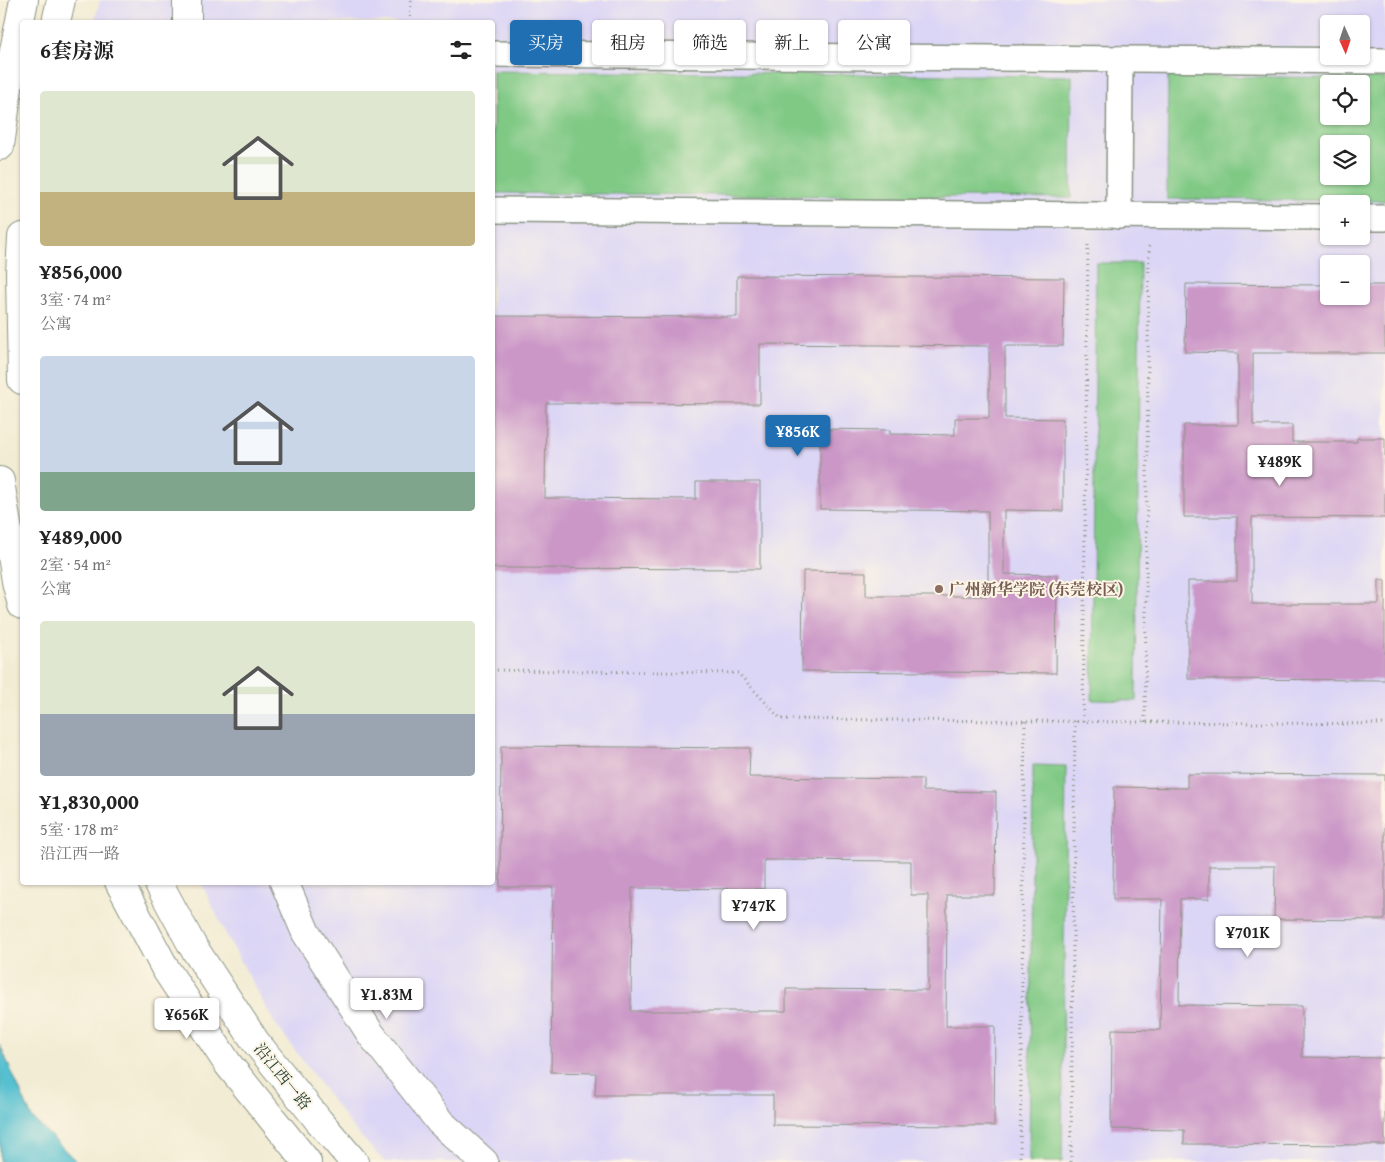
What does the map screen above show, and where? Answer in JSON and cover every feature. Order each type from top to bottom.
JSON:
[{"type":"street","points":[[20,20],[24,0]]},
{"type":"street","points":[[56,20],[61,0]]},
{"type":"street","points":[[187,0],[187,20]]},
{"type":"street","points":[[0,146],[11,66],[20,20]]},
{"type":"street","points":[[495,54],[1385,61]]},
{"type":"street","points":[[1119,216],[1120,59]]},
{"type":"street","points":[[495,210],[1320,218]]},
{"type":"street","points":[[1370,218],[1385,218]]},
{"type":"street","points":[[0,481],[20,597]]},
{"type":"street","points":[[121,885],[165,968],[228,1064],[307,1162]]},
{"type":"street","name":"沿江西一路","points":[[160,885],[192,945],[255,1041],[354,1162]]},
{"type":"street","points":[[285,885],[306,933],[370,1033],[440,1122],[484,1162]]},
{"type":"path","points":[[410,20],[411,0]]},
{"type":"path","points":[[1083,721],[1088,216]]},
{"type":"path","points":[[1145,722],[1149,216]]},
{"type":"path","points":[[495,670],[738,673],[781,719],[1385,724]]},
{"type":"path","points":[[1020,1162],[1025,721]]},
{"type":"path","points":[[1071,1162],[1075,721]]},
{"type":"shaded area","name":"广州新华学院 (东莞校区)","points":[[100,0],[1385,0],[1385,1162],[385,1162],[352,1127],[274,1022],[226,934],[202,885],[495,885],[495,20],[95,20]]},
{"type":"green space","points":[[495,71],[1072,76],[1071,198],[495,193]]},
{"type":"green space","points":[[1168,76],[1320,77],[1320,125],[1370,125],[1370,78],[1385,78],[1385,201],[1370,201],[1370,195],[1320,195],[1320,200],[1167,199]]},
{"type":"green space","points":[[1096,263],[1140,263],[1136,701],[1092,700]]},
{"type":"green space","points":[[1033,765],[1066,766],[1062,1162],[1029,1162]]},
{"type":"water","points":[[0,1045],[32,1118],[77,1162],[0,1162]]},
{"type":"building","points":[[737,276],[1064,278],[1063,346],[1005,346],[1005,418],[1063,419],[1063,511],[1004,510],[1004,574],[1057,575],[1056,673],[802,671],[803,571],[866,572],[866,596],[988,596],[988,511],[820,509],[820,429],[890,430],[890,434],[955,435],[955,418],[989,418],[989,346],[760,344],[760,404],[546,403],[545,498],[696,499],[696,482],[760,482],[760,569],[495,568],[495,316],[737,317]]},
{"type":"building","points":[[1186,284],[1320,285],[1320,305],[1370,305],[1370,285],[1385,285],[1385,353],[1253,353],[1253,425],[1292,425],[1292,442],[1357,442],[1357,438],[1385,438],[1385,518],[1252,517],[1252,604],[1379,604],[1379,580],[1385,580],[1385,680],[1188,679],[1188,581],[1237,581],[1237,517],[1184,517],[1184,425],[1238,425],[1238,353],[1185,352]]},
{"type":"building","points":[[501,746],[750,748],[749,777],[923,779],[923,791],[996,792],[995,895],[947,895],[946,1026],[995,1026],[994,1126],[773,1125],[773,1095],[595,1095],[596,1073],[551,1072],[553,887],[500,887]],"holes":[[[764,860],[911,861],[911,895],[928,895],[928,990],[786,989],[786,1011],[631,1011],[632,888],[764,889]]]},
{"type":"building","points":[[1187,774],[1385,775],[1385,920],[1274,919],[1275,866],[1209,866],[1209,899],[1180,899],[1179,1005],[1302,1006],[1302,1057],[1385,1058],[1385,1145],[1184,1144],[1184,1130],[1111,1129],[1112,1029],[1160,1030],[1162,899],[1113,899],[1114,787],[1187,788]]},
{"type":"place","name":"广州新华学院 (东莞校区)","points":[[939,589]]}]
